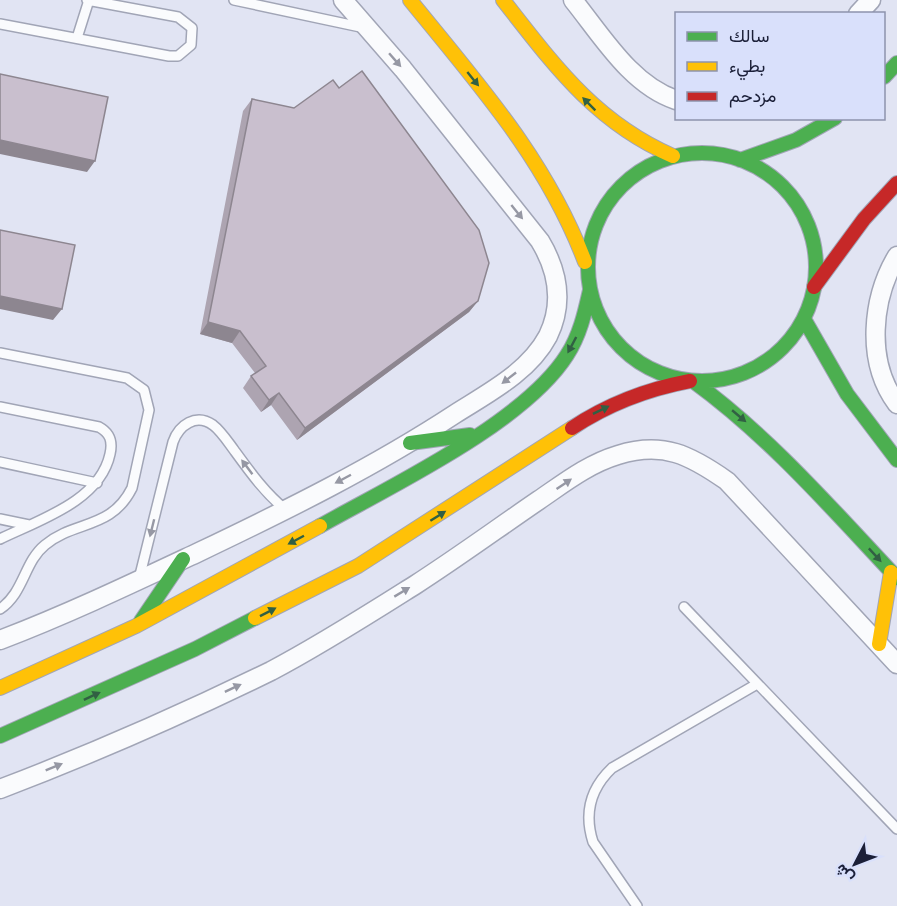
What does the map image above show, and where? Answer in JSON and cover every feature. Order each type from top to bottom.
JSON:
[{"type":"street","points":[[0,640],[57,618],[286,510],[410,444],[506,381],[522,368],[547,337],[555,314],[558,290],[552,260],[540,241],[343,0]]},
{"type":"street","points":[[410,0],[543,170],[561,201],[587,269],[590,290],[603,324],[625,352],[655,371],[691,381],[725,404],[778,452],[894,575],[879,644]]},
{"type":"street","points":[[503,0],[570,84],[605,120],[647,147],[673,156]]},
{"type":"street","points":[[573,0],[627,66],[645,84],[675,99]]},
{"type":"street","points":[[860,12],[871,0]]},
{"type":"street","points":[[885,76],[897,63]]},
{"type":"street","points":[[740,160],[796,140],[831,120]]},
{"type":"street","points":[[0,736],[195,649],[358,566],[499,477],[596,412],[655,388],[691,381],[726,379],[758,367],[784,346],[804,319],[814,287],[815,251],[811,234],[800,210],[771,177],[740,160],[707,153],[673,156],[642,169],[611,197],[592,235],[587,269]]},
{"type":"street","points":[[814,287],[864,219],[897,183]]},
{"type":"street","points":[[897,256],[887,273],[877,304],[876,337],[881,369],[897,404]]},
{"type":"street","points":[[0,688],[139,624],[304,535],[482,434],[556,370],[573,346],[584,319],[590,290]]},
{"type":"street","points":[[804,319],[847,394],[897,459]]},
{"type":"street","points":[[410,444],[482,434]]},
{"type":"street","points":[[0,789],[110,744],[273,670],[415,585],[584,470],[618,455],[638,450],[658,448],[676,453],[702,465],[727,481],[897,664]]},
{"type":"street","points":[[139,624],[183,559]]},
{"type":"lane","points":[[0,24],[169,56],[178,56],[191,45],[192,28],[178,17],[88,0],[77,38]]},
{"type":"lane","points":[[234,0],[368,29]]},
{"type":"lane","points":[[0,353],[127,378],[144,390],[148,410],[132,488],[126,499],[119,508],[102,520],[46,544],[34,557],[16,594],[0,609]]},
{"type":"lane","points":[[0,407],[99,427],[105,431],[112,445],[108,465],[97,483],[70,503],[0,539]]},
{"type":"lane","points":[[139,579],[173,442],[176,433],[190,422],[198,420],[215,426],[264,490],[286,510]]},
{"type":"lane","points":[[0,462],[97,483]]},
{"type":"lane","points":[[0,519],[29,525]]},
{"type":"lane","points":[[684,607],[897,829]]},
{"type":"lane","points":[[637,906],[593,842],[589,808],[597,786],[612,768],[757,684]]},
{"type":"building","points":[[362,71],[479,230],[489,263],[478,301],[305,428],[279,393],[269,400],[251,376],[266,366],[240,331],[208,322],[252,99],[294,108],[333,80],[339,88]]},
{"type":"building","points":[[0,74],[108,97],[95,161],[0,140]]},
{"type":"building","points":[[0,230],[75,245],[62,309],[0,296]]},
{"type":"traffic: fast","points":[[885,76],[897,63]]},
{"type":"traffic: fast","points":[[740,160],[796,140],[831,120]]},
{"type":"traffic: fast","points":[[691,153],[713,153],[756,166],[783,186],[803,213],[814,245],[816,267],[814,289],[803,321],[783,348],[756,368],[735,376],[713,381],[691,381],[648,368],[621,348],[601,321],[593,300],[588,278],[588,256],[601,213],[621,186],[648,166],[669,158],[691,153]]},
{"type":"traffic: fast","points":[[320,526],[454,451],[520,405],[547,380],[572,347],[579,331],[590,290]]},
{"type":"traffic: fast","points":[[804,319],[847,394],[897,460]]},
{"type":"traffic: fast","points":[[693,381],[774,450],[897,578]]},
{"type":"traffic: fast","points":[[410,443],[470,435]]},
{"type":"traffic: fast","points":[[141,621],[183,559]]},
{"type":"traffic: fast","points":[[0,736],[195,649],[255,618]]},
{"type":"traffic: slow","points":[[410,0],[485,93],[530,156],[551,189],[585,262]]},
{"type":"traffic: slow","points":[[503,0],[559,69],[598,109],[645,142],[673,156]]},
{"type":"traffic: slow","points":[[255,618],[358,566],[572,428]]},
{"type":"traffic: slow","points":[[0,688],[136,626],[320,526]]},
{"type":"traffic: slow","points":[[879,644],[891,572]]},
{"type":"traffic: jam","points":[[814,287],[864,219],[897,183]]},
{"type":"traffic: jam","points":[[572,428],[629,398],[690,381]]}]
